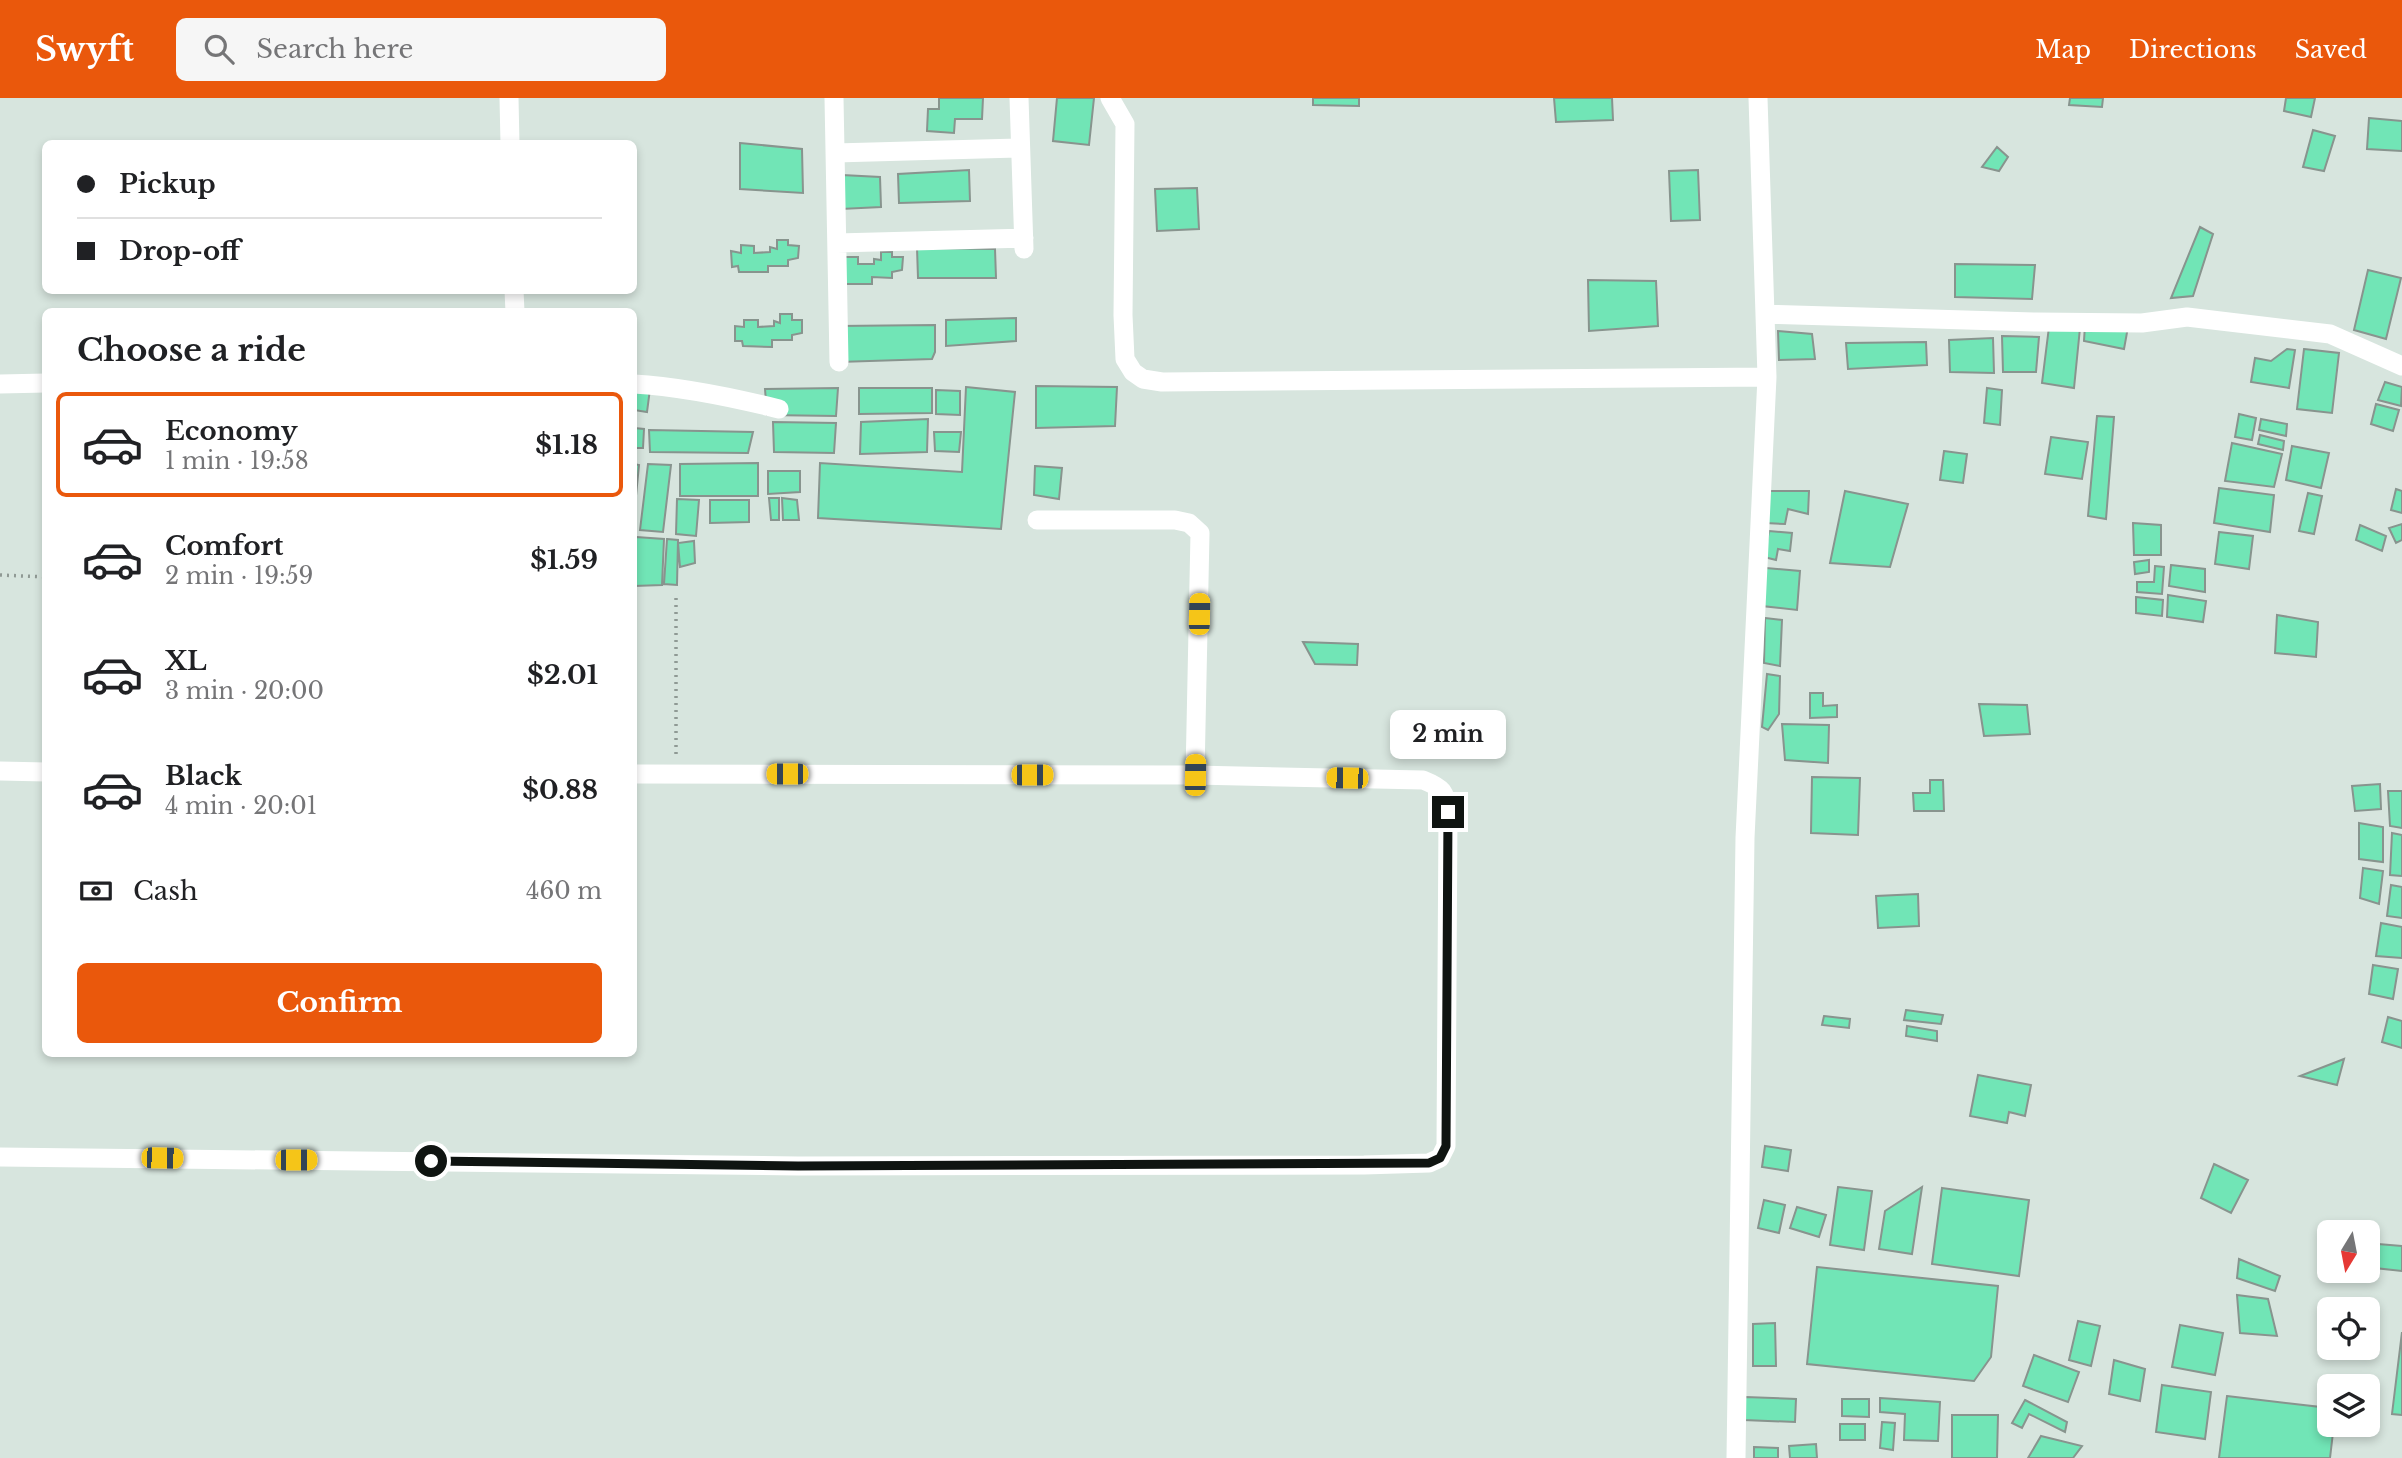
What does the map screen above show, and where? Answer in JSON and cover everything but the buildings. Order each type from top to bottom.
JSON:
[{"type":"street","points":[[509,98],[510,140]]},
{"type":"street","points":[[834,98],[839,362]]},
{"type":"street","points":[[837,243],[1024,244],[1019,98]]},
{"type":"street","points":[[1110,98],[1125,124],[1125,359],[1133,372],[1143,379],[1162,382],[1767,377]]},
{"type":"street","points":[[1736,1458],[1745,838],[1767,377],[1758,98]]},
{"type":"street","points":[[835,153],[1020,148]]},
{"type":"street","points":[[1765,314],[2142,323],[2188,317],[2330,334],[2402,366]]},
{"type":"street","points":[[0,384],[42,383]]},
{"type":"street","points":[[637,384],[728,396],[779,409]]},
{"type":"street","points":[[1037,520],[1175,520],[1189,523],[1200,533],[1195,775]]},
{"type":"street","points":[[0,771],[42,772]]},
{"type":"street","points":[[0,1157],[798,1166],[1364,1165],[1429,1163],[1440,1158],[1446,1146],[1448,812],[1445,794],[1423,780],[1195,775],[637,774]]},
{"type":"path","points":[[0,575],[42,577]]},
{"type":"path","points":[[676,593],[675,747],[678,774]]},
{"type":"route","points":[[431,1161],[798,1166],[1429,1163],[1440,1158],[1446,1146],[1448,812]]}]
